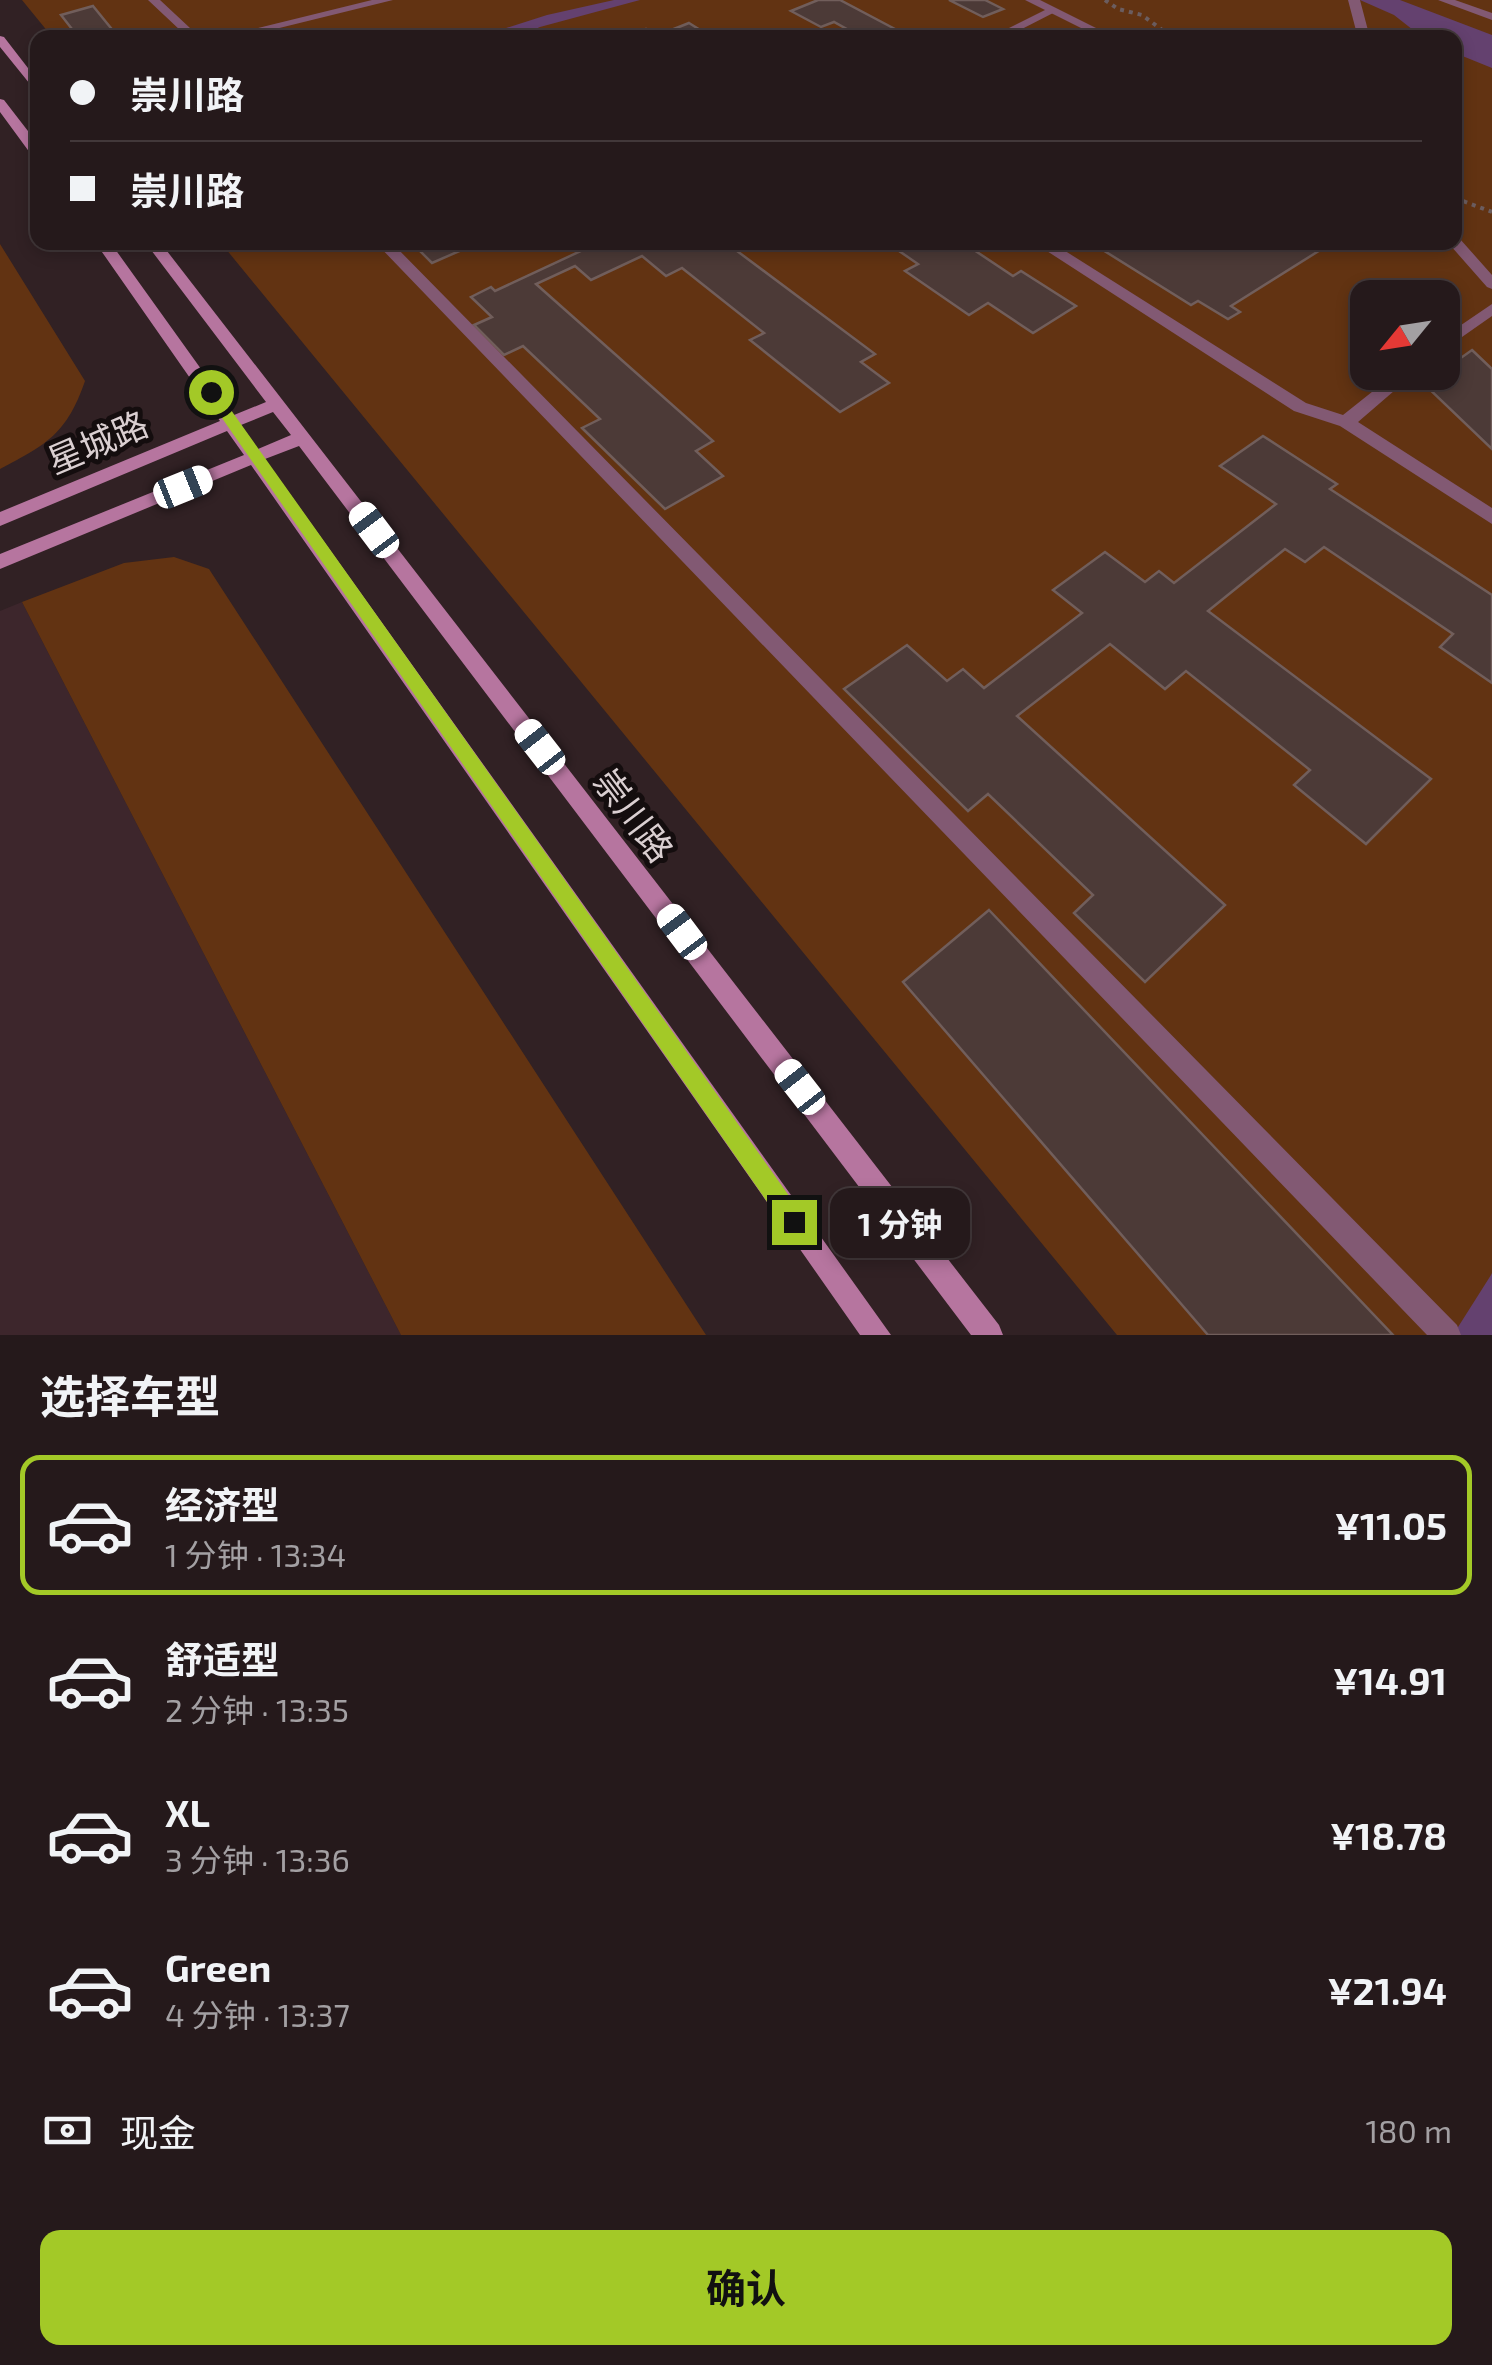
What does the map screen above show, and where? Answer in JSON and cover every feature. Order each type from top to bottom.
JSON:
[{"type":"main road","points":[[0,40],[30,79]]},
{"type":"main road","points":[[0,103],[30,143]]},
{"type":"main road","points":[[108,250],[233,422],[696,1085],[877,1335]]},
{"type":"main road","name":"崇川路","points":[[158,250],[989,1335]]},
{"type":"main road","name":"星城路","points":[[0,520],[277,404]]},
{"type":"main road","name":"星城路","points":[[0,562],[303,437]]},
{"type":"street","points":[[154,0],[186,30]]},
{"type":"street","points":[[257,30],[388,0]]},
{"type":"street","points":[[1031,0],[1094,30]]},
{"type":"street","points":[[1354,0],[1362,30]]},
{"type":"street","points":[[1444,0],[1492,17]]},
{"type":"street","points":[[1011,30],[1054,10]]},
{"type":"street","points":[[390,250],[1447,1335]]},
{"type":"street","points":[[1053,250],[1300,407],[1346,422],[1492,517]]},
{"type":"street","points":[[1462,250],[1492,284]]},
{"type":"street","points":[[1460,333],[1492,309]]},
{"type":"street","points":[[1346,422],[1386,390]]},
{"type":"path","points":[[1105,0],[1118,9],[1142,15],[1162,30]]},
{"type":"path","points":[[1462,201],[1492,212]]},
{"type":"shaded area","points":[[22,0],[1492,0],[1492,1335],[1117,1335],[227,250],[1462,250],[1462,30],[46,30]]},
{"type":"shaded area","points":[[614,0],[640,0],[533,30],[500,30]]},
{"type":"shaded area","points":[[1360,0],[1400,0],[1492,35],[1492,68],[1462,56],[1462,30],[1413,30],[1394,15]]},
{"type":"shaded area","points":[[0,244],[85,381],[71,413],[54,435],[0,469]]},
{"type":"shaded area","points":[[174,557],[209,569],[706,1335],[401,1335],[22,602],[124,563]]},
{"type":"shaded area","points":[[22,602],[401,1335],[0,1335],[0,611]]},
{"type":"shaded area","points":[[1491,1275],[1492,1335],[1453,1335]]},
{"type":"building","points":[[818,0],[840,0],[897,30],[848,30],[834,22],[821,27],[791,11]]},
{"type":"building","points":[[949,0],[985,0],[1003,9],[983,17]]},
{"type":"building","points":[[93,6],[112,30],[73,30],[61,15]]},
{"type":"building","points":[[689,23],[700,30],[671,30]]},
{"type":"building","points":[[419,250],[462,250],[432,263]]},
{"type":"building","points":[[583,250],[736,250],[875,354],[861,362],[889,383],[840,412],[750,340],[764,333],[682,268],[666,276],[642,256],[591,280],[575,266],[536,284],[713,441],[696,451],[723,476],[665,509],[582,428],[600,419],[523,346],[504,355],[474,325],[492,317],[471,297],[491,287],[495,291]]},
{"type":"building","points":[[898,250],[974,250],[1013,276],[1021,271],[1076,306],[1033,333],[988,303],[969,315],[905,271],[918,264]]},
{"type":"building","points":[[1103,250],[1320,250],[1231,306],[1240,312],[1228,319],[1198,301],[1191,305]]},
{"type":"building","points":[[1472,350],[1492,369],[1492,449],[1430,390],[1460,390],[1460,358]]},
{"type":"building","points":[[1263,436],[1337,484],[1330,489],[1492,595],[1492,683],[1440,647],[1453,634],[1324,547],[1305,562],[1285,549],[1208,611],[1431,779],[1366,844],[1294,785],[1310,770],[1186,671],[1165,689],[1110,644],[1017,716],[1225,905],[1145,982],[1074,913],[1093,895],[988,794],[968,811],[844,689],[907,645],[947,681],[963,669],[984,688],[1082,613],[1053,590],[1105,552],[1145,582],[1159,571],[1174,583],[1276,504],[1220,466]]},
{"type":"building","points":[[989,910],[1393,1335],[1208,1335],[903,982]]},
{"type":"route","points":[[211,392],[794,1222]]}]
